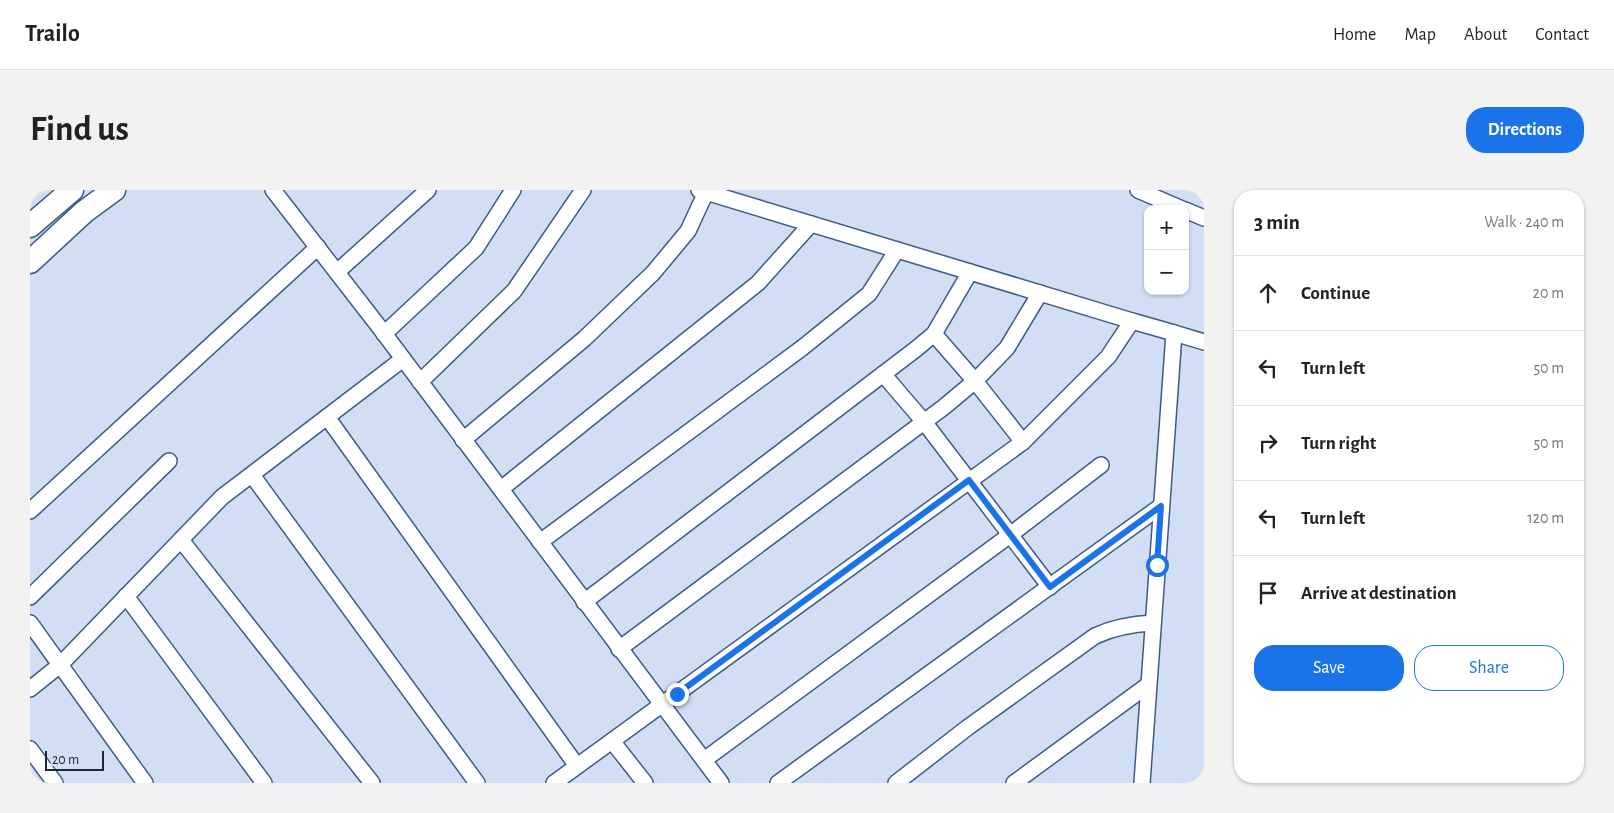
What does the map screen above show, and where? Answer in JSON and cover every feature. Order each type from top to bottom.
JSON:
[{"type":"street","points":[[30,226],[72,190]]},
{"type":"street","points":[[30,262],[84,212],[114,190]]},
{"type":"street","points":[[273,190],[403,359],[721,783]]},
{"type":"street","points":[[337,272],[428,190]]},
{"type":"street","points":[[384,334],[476,248],[513,190]]},
{"type":"street","points":[[420,382],[514,291],[583,190]]},
{"type":"street","points":[[1138,190],[1173,205]]},
{"type":"street","points":[[464,440],[584,339],[653,273],[688,231],[702,191],[1204,342]]},
{"type":"street","points":[[1189,212],[1204,218]]},
{"type":"street","points":[[501,489],[758,283],[810,224]]},
{"type":"street","points":[[30,511],[318,247]]},
{"type":"street","points":[[540,542],[802,348],[869,294],[898,250]]},
{"type":"street","points":[[584,602],[934,334],[970,272]]},
{"type":"street","points":[[620,649],[923,423],[975,381],[1007,348],[1040,293]]},
{"type":"street","points":[[559,782],[577,766],[1023,442],[1108,357],[1132,321]]},
{"type":"street","points":[[1142,783],[1174,333]]},
{"type":"street","points":[[934,334],[975,381],[1023,442]]},
{"type":"street","points":[[30,689],[60,665],[222,497],[403,359]]},
{"type":"street","points":[[883,374],[969,480],[1050,587]]},
{"type":"street","points":[[327,417],[577,766]]},
{"type":"street","points":[[30,597],[169,461]]},
{"type":"street","points":[[704,760],[1101,465]]},
{"type":"street","points":[[252,475],[478,783]]},
{"type":"street","points":[[778,783],[1161,506]]},
{"type":"street","points":[[181,540],[372,783]]},
{"type":"street","points":[[126,596],[264,783]]},
{"type":"street","points":[[30,623],[145,783]]},
{"type":"street","points":[[896,783],[967,728],[1095,636],[1108,630],[1132,624],[1153,623]]},
{"type":"street","points":[[1014,783],[1148,685]]},
{"type":"street","points":[[612,741],[645,783]]},
{"type":"street","points":[[30,749],[55,783]]},
{"type":"route","points":[[677,694],[969,480],[1050,587],[1161,506],[1157,565]]}]
